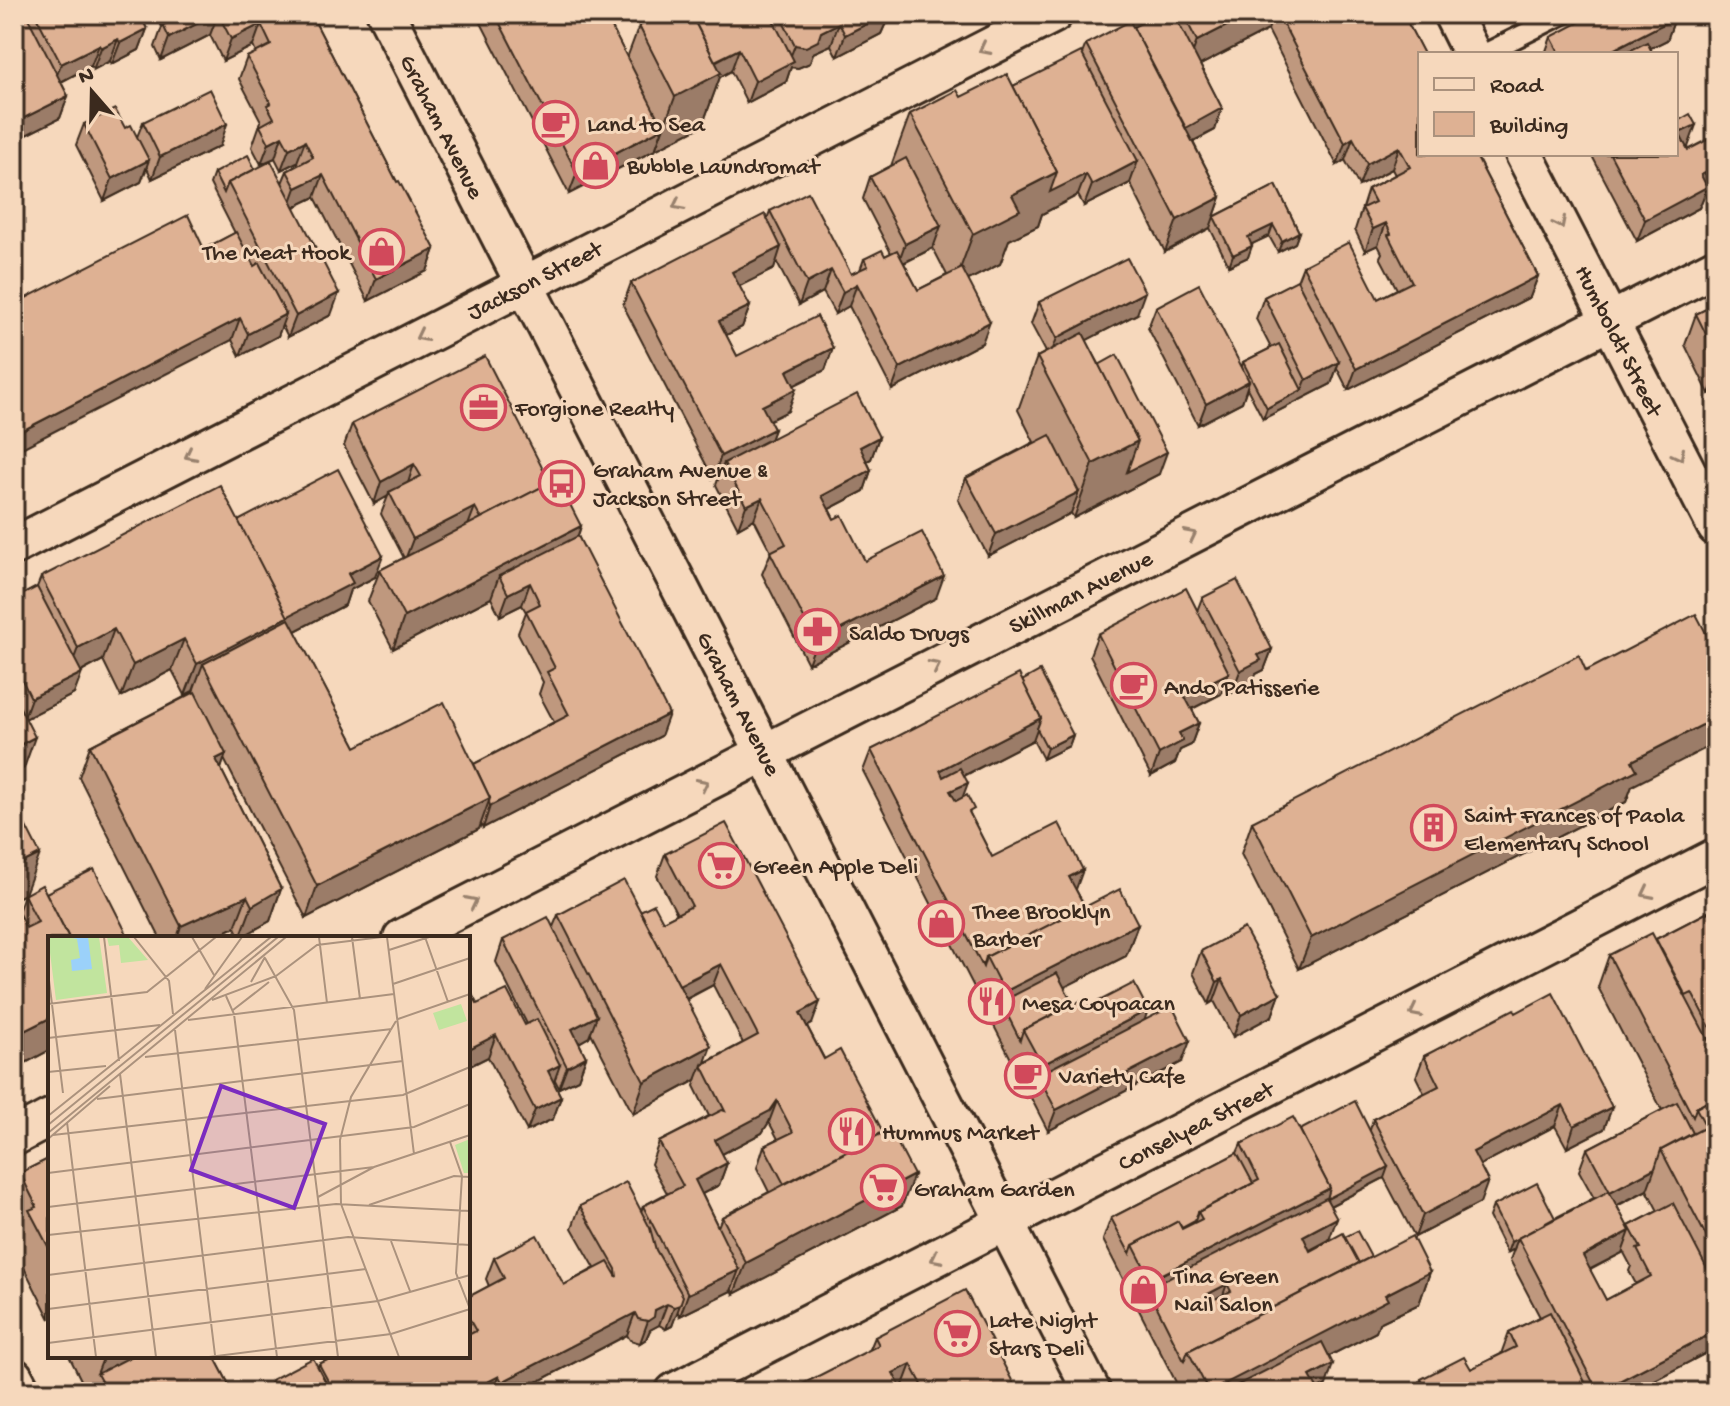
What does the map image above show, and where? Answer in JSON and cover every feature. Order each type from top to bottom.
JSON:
[{"type":"street","name":"Graham Avenue","points":[[386,14],[1092,1392]]},
{"type":"street","name":"Jackson Street","points":[[14,546],[1054,14]]},
{"type":"street","points":[[1452,14],[1471,52]]},
{"type":"street","name":"Humboldt Street","points":[[1525,156],[1716,527]]},
{"type":"street","name":"Skillman Avenue","points":[[406,936],[1716,267]]},
{"type":"street","name":"Conselyea Street","points":[[674,1392],[1716,857]]},
{"type":"street","points":[[14,1137],[48,1119]]},
{"type":"street","points":[[14,1377],[22,1392]]},
{"type":"lane","points":[[1488,52],[1564,14]]},
{"type":"building","points":[[26,14],[68,96],[14,123],[14,20]]},
{"type":"building","points":[[35,14],[140,14],[147,29],[120,43],[118,39],[101,48],[99,45],[61,64]]},
{"type":"building","points":[[175,14],[216,14],[169,38],[163,25],[177,19]]},
{"type":"building","points":[[218,14],[311,14],[435,249],[376,279],[323,175],[296,188],[287,171],[313,157],[305,141],[289,149],[282,136],[269,143],[260,126],[274,118],[267,105],[271,103],[247,57],[271,45],[261,24],[231,39]]},
{"type":"building","points":[[495,14],[605,14],[663,128],[577,173]]},
{"type":"building","points":[[662,14],[691,14],[721,73],[675,97],[639,26]]},
{"type":"building","points":[[691,14],[770,14],[794,61],[755,81],[739,49],[715,61]]},
{"type":"building","points":[[779,14],[886,14],[845,35],[839,23],[821,32],[818,41],[806,47],[795,45]]},
{"type":"building","points":[[1159,14],[1174,14],[1222,108],[1186,128],[1133,27]]},
{"type":"building","points":[[1183,14],[1250,14],[1197,41]]},
{"type":"building","points":[[1278,14],[1403,14],[1423,52],[1418,52],[1418,156],[1476,156],[1538,276],[1356,369],[1303,266],[1349,242],[1378,299],[1412,282],[1388,235],[1391,234],[1386,223],[1373,229],[1362,208],[1375,202],[1368,189],[1410,167],[1399,147],[1367,164],[1353,138],[1345,143]]},
{"type":"building","points":[[1595,14],[1672,14],[1675,18],[1609,52],[1559,52],[1551,37]]},
{"type":"building","points":[[1130,21],[1221,197],[1177,220],[1086,44]]},
{"type":"building","points":[[1647,42],[1652,52],[1627,52]]},
{"type":"building","points":[[1081,52],[1138,161],[1092,185],[1086,174],[1050,192],[1057,172],[1013,86]]},
{"type":"building","points":[[1007,74],[1057,172],[1012,195],[1020,210],[973,234],[910,114],[957,90],[961,97]]},
{"type":"building","points":[[210,89],[227,124],[160,157],[143,122]]},
{"type":"building","points":[[115,109],[125,128],[131,125],[149,160],[112,179],[84,124]]},
{"type":"building","points":[[1690,114],[1696,125],[1679,133],[1688,150],[1711,138],[1716,148],[1716,168],[1701,175],[1707,187],[1645,220],[1611,156],[1678,156],[1678,121]]},
{"type":"building","points":[[248,155],[255,169],[228,183],[224,193],[214,173]]},
{"type":"building","points":[[906,158],[941,226],[905,244],[870,177]]},
{"type":"building","points":[[271,161],[339,293],[296,316],[228,183]]},
{"type":"building","points":[[1276,185],[1299,232],[1282,241],[1273,225],[1248,237],[1252,246],[1233,255],[1214,217]]},
{"type":"building","points":[[808,192],[851,274],[868,266],[864,259],[882,250],[885,256],[897,250],[918,290],[962,268],[990,322],[900,368],[857,284],[843,292],[831,270],[807,283],[770,211]]},
{"type":"building","points":[[765,214],[781,247],[732,272],[750,306],[719,321],[737,356],[817,316],[833,348],[787,371],[796,389],[762,406],[774,429],[721,456],[631,283]]},
{"type":"building","points":[[188,215],[204,249],[236,232],[254,266],[259,263],[286,314],[248,334],[240,318],[14,435],[14,304]]},
{"type":"building","points":[[1127,258],[1145,292],[1057,338],[1039,302]]},
{"type":"building","points":[[1297,280],[1339,362],[1306,380],[1264,297]]},
{"type":"building","points":[[1199,284],[1249,381],[1206,404],[1156,307]]},
{"type":"building","points":[[1716,304],[1716,354],[1696,314]]},
{"type":"building","points":[[1083,333],[1138,441],[1093,464],[1037,357]]},
{"type":"building","points":[[1279,344],[1302,390],[1267,408],[1243,362]]},
{"type":"building","points":[[1117,355],[1167,452],[1127,472],[1138,441],[1099,365]]},
{"type":"building","points":[[485,356],[550,483],[481,518],[475,507],[413,539],[389,492],[421,476],[414,464],[381,482],[352,424]]},
{"type":"building","points":[[857,394],[879,437],[860,447],[871,470],[822,496],[834,519],[842,515],[865,561],[922,532],[944,576],[816,642],[770,552],[786,544],[762,498],[746,506],[724,463]]},
{"type":"building","points":[[1050,435],[1079,492],[996,534],[966,478]]},
{"type":"building","points":[[338,469],[383,556],[348,574],[353,583],[287,617],[238,521]]},
{"type":"building","points":[[557,479],[581,526],[404,617],[380,570]]},
{"type":"building","points":[[220,485],[288,617],[197,664],[184,639],[133,665],[114,629],[78,648],[41,577]]},
{"type":"building","points":[[578,536],[669,714],[490,806],[490,798],[474,764],[569,715],[547,672],[555,668],[526,611],[540,604],[530,583],[508,594],[499,576]]},
{"type":"building","points":[[1237,580],[1272,649],[1258,655],[1261,660],[1240,671],[1202,598]]},
{"type":"building","points":[[37,587],[82,673],[31,698],[14,664],[14,599]]},
{"type":"building","points":[[1186,588],[1229,673],[1184,695],[1199,723],[1179,733],[1183,741],[1159,754],[1098,634]]},
{"type":"building","name":"Saint Frances of Paola Elementary School","points":[[1696,614],[1716,652],[1716,718],[1632,761],[1637,770],[1311,938],[1252,822],[1579,655],[1586,671]]},
{"type":"building","points":[[289,619],[356,747],[444,702],[490,798],[317,886],[203,664]]},
{"type":"building","points":[[1040,671],[1073,735],[1047,748],[1037,729],[1041,718],[1022,681]]},
{"type":"building","points":[[1019,674],[1041,718],[940,770],[943,777],[960,768],[968,783],[950,791],[956,801],[967,795],[974,809],[969,812],[992,857],[1059,823],[1083,870],[1069,877],[1085,907],[986,957],[983,967],[871,750]]},
{"type":"building","points":[[195,692],[226,754],[216,759],[281,889],[252,906],[247,896],[181,926],[90,746]]},
{"type":"building","points":[[14,696],[35,737],[14,748]]},
{"type":"building","points":[[17,809],[40,854],[14,867],[14,810]]},
{"type":"building","points":[[726,823],[820,1002],[800,1013],[824,1059],[840,1050],[883,1132],[784,1184],[764,1146],[793,1132],[777,1101],[770,1111],[715,1140],[727,1163],[695,1180],[739,1270],[688,1294],[643,1206],[683,1186],[659,1142],[725,1111],[702,1065],[758,1035],[721,964],[679,985],[640,911],[654,904],[663,921],[692,906],[665,854]]},
{"type":"building","points":[[94,869],[128,936],[68,936],[46,893]]},
{"type":"building","points":[[624,880],[711,1046],[644,1082],[558,915]]},
{"type":"building","points":[[42,885],[68,936],[48,936],[48,1019],[14,1036],[14,904],[26,928],[38,922],[24,895]]},
{"type":"building","points":[[1120,889],[1138,924],[1004,992],[986,957]]},
{"type":"building","points":[[1716,908],[1715,1037],[1692,993],[1686,996],[1656,939]]},
{"type":"building","points":[[548,917],[597,1016],[572,1029],[586,1057],[567,1067],[503,940]]},
{"type":"building","points":[[1244,928],[1280,994],[1241,1015],[1222,979],[1217,982],[1201,951]]},
{"type":"building","points":[[1652,933],[1716,1055],[1716,1097],[1696,1108],[1693,1117],[1609,955]]},
{"type":"building","points":[[1057,973],[1073,1004],[1023,1030],[1020,1040],[1001,1002]]},
{"type":"building","points":[[1134,983],[1148,1010],[1042,1065],[1023,1030],[1080,1001],[1084,1009]]},
{"type":"building","points":[[507,990],[525,1025],[537,1019],[560,1065],[548,1071],[561,1097],[535,1110],[496,1035],[470,1048],[470,991],[477,1004]]},
{"type":"building","points":[[1553,993],[1612,1107],[1574,1126],[1563,1105],[1473,1152],[1488,1181],[1423,1215],[1373,1119],[1439,1086],[1424,1056],[1514,1009],[1516,1013]]},
{"type":"building","points":[[1172,1006],[1190,1041],[1056,1110],[1038,1075]]},
{"type":"building","points":[[1716,1097],[1716,1255],[1661,1150],[1706,1127],[1696,1108]]},
{"type":"building","points":[[1355,1101],[1388,1167],[1327,1199],[1330,1188],[1300,1130]]},
{"type":"building","points":[[1677,1102],[1693,1133],[1661,1150],[1655,1168],[1610,1192],[1587,1149]]},
{"type":"building","points":[[1293,1117],[1330,1188],[1151,1280],[1133,1245],[1178,1221],[1182,1229],[1202,1219],[1198,1212],[1259,1180],[1241,1144]]},
{"type":"building","points":[[890,1129],[914,1175],[746,1263],[722,1217]]},
{"type":"building","points":[[1237,1153],[1253,1183],[1198,1212],[1195,1221],[1182,1228],[1178,1221],[1133,1245],[1130,1254],[1111,1218]]},
{"type":"building","points":[[48,1159],[48,1246],[29,1210],[37,1207],[20,1173]]},
{"type":"building","points":[[626,1182],[650,1228],[656,1250],[683,1296],[680,1305],[674,1307],[667,1304],[655,1310],[654,1317],[648,1321],[638,1319],[635,1313],[502,1382],[499,1376],[468,1392],[334,1392],[319,1364],[332,1358],[470,1358],[470,1334],[476,1331],[470,1320],[470,1296],[504,1278],[494,1258],[537,1235],[564,1285],[608,1262],[617,1277],[616,1269],[580,1206]]},
{"type":"building","points":[[1537,1183],[1555,1218],[1511,1242],[1493,1206]]},
{"type":"building","points":[[1609,1191],[1630,1231],[1583,1256],[1606,1300],[1651,1276],[1629,1226],[1673,1203],[1716,1286],[1716,1331],[1598,1392],[1518,1238]]},
{"type":"building","points":[[1326,1198],[1337,1218],[1303,1236],[1310,1251],[1343,1233],[1359,1263],[1188,1351],[1184,1361],[1148,1289]],"holes":[[[1227,1284],[1231,1291],[1211,1301],[1208,1294]]]},
{"type":"building","points":[[1357,1231],[1371,1257],[1359,1263],[1345,1237]]},
{"type":"building","points":[[1412,1236],[1430,1272],[1385,1295],[1388,1300],[1209,1392],[1188,1351]]},
{"type":"building","points":[[965,1290],[1018,1392],[926,1392],[911,1364],[893,1373],[903,1392],[787,1392],[879,1345],[875,1337]]},
{"type":"building","points":[[1550,1312],[1590,1392],[1427,1392],[1421,1379],[1464,1357],[1471,1369],[1516,1347],[1509,1332]]},
{"type":"building","points":[[1322,1342],[1333,1364],[1310,1376],[1319,1392],[1224,1392]]},
{"type":"building","points":[[128,1358],[215,1358],[233,1392],[107,1392],[97,1374]]},
{"type":"building","points":[[313,1358],[331,1392],[277,1392],[271,1380]]},
{"type":"place","name":"Land to Sea","points":[[556,123]]},
{"type":"place","name":"Bubble Laundromat","points":[[596,165]]},
{"type":"place","name":"The Meat Hook","points":[[381,251]]},
{"type":"place","name":"Forgione Realty","points":[[484,407]]},
{"type":"place","name":"Graham Avenue & Jackson Street","points":[[562,483]]},
{"type":"place","name":"Saldo Drugs","points":[[818,632]]},
{"type":"place","name":"Ando Patisserie","points":[[1133,686]]},
{"type":"place","name":"Saint Frances of Paola Elementary School","points":[[1433,828]]},
{"type":"place","name":"Green Apple Deli","points":[[722,865]]},
{"type":"place","name":"Thee Brooklyn Barber","points":[[942,924]]},
{"type":"place","name":"Mesa Coyoacan","points":[[991,1002]]},
{"type":"place","name":"Variety Cafe","points":[[1028,1075]]},
{"type":"place","name":"Hummus Market","points":[[851,1131]]},
{"type":"place","name":"Graham Garden","points":[[883,1188]]},
{"type":"place","name":"Tina Green Nail Salon","points":[[1143,1289]]},
{"type":"place","name":"Late Night Stars Deli","points":[[958,1333]]}]
